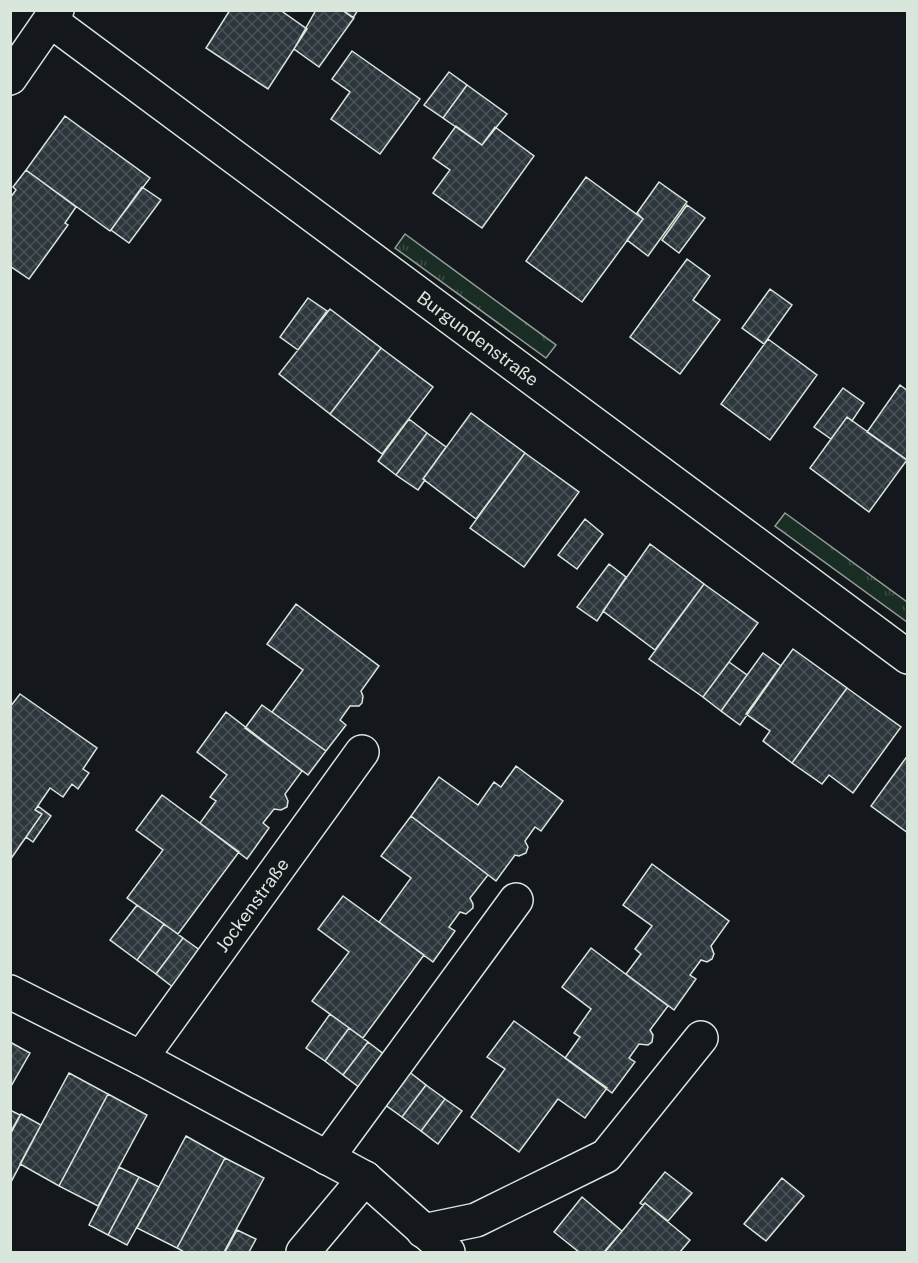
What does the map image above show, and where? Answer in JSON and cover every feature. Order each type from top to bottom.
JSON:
[{"type":"street","points":[[10,78],[54,16]]},
{"type":"street","name":"Burgundenstraße","points":[[54,16],[908,657]]},
{"type":"street","name":"Jockenstraße","points":[[141,1058],[362,752]]},
{"type":"street","points":[[327,1158],[516,900]]},
{"type":"street","points":[[10,992],[141,1058],[365,1178],[448,1252]]},
{"type":"street","points":[[423,1231],[476,1220],[606,1156],[701,1038]]},
{"type":"street","points":[[303,1252],[365,1178]]},
{"type":"green space","points":[[405,234],[556,345],[546,358],[395,248]]},
{"type":"green space","points":[[785,513],[907,602],[907,622],[775,526]]},
{"type":"building","points":[[230,10],[280,10],[307,29],[268,89],[206,48]]},
{"type":"building","points":[[316,10],[342,10],[354,18],[319,67],[294,49]]},
{"type":"building","points":[[342,10],[358,10],[353,18]]},
{"type":"building","points":[[352,51],[420,99],[380,154],[331,119],[350,92],[332,79]]},
{"type":"building","points":[[449,72],[467,85],[443,118],[424,105]]},
{"type":"building","points":[[467,85],[507,114],[482,145],[443,118]]},
{"type":"building","points":[[65,116],[150,178],[110,231],[26,170]]},
{"type":"building","points":[[456,126],[482,145],[495,127],[534,156],[482,228],[433,193],[450,170],[433,158]]},
{"type":"building","points":[[26,170],[76,207],[65,223],[68,225],[29,279],[10,266],[10,198],[16,190],[13,187]]},
{"type":"building","points":[[586,177],[643,219],[582,302],[526,261]]},
{"type":"building","points":[[659,182],[687,202],[648,256],[627,240],[643,219],[637,213]]},
{"type":"building","points":[[142,187],[161,200],[129,243],[111,230]]},
{"type":"building","points":[[687,205],[705,218],[679,253],[662,240]]},
{"type":"building","points":[[687,259],[710,276],[693,300],[720,320],[680,374],[630,337]]},
{"type":"building","points":[[770,289],[792,305],[764,344],[742,328]]},
{"type":"building","points":[[308,298],[327,311],[298,350],[280,337]]},
{"type":"building","points":[[330,309],[381,348],[330,414],[279,374]]},
{"type":"building","points":[[768,339],[817,375],[770,440],[721,404]]},
{"type":"building","points":[[381,348],[433,387],[382,454],[330,414]]},
{"type":"building","points":[[900,385],[908,391],[907,460],[867,432]]},
{"type":"building","points":[[843,388],[864,403],[852,421],[847,417],[831,439],[814,427]]},
{"type":"building","points":[[471,413],[525,453],[476,519],[423,479]]},
{"type":"building","points":[[847,417],[907,460],[869,512],[810,468]]},
{"type":"building","points":[[409,419],[427,433],[396,475],[378,461]]},
{"type":"building","points":[[427,433],[446,447],[423,479],[425,480],[418,490],[396,475]]},
{"type":"building","points":[[525,453],[579,492],[524,567],[470,528]]},
{"type":"building","points":[[585,519],[603,534],[577,569],[558,555]]},
{"type":"building","points":[[650,544],[704,584],[655,650],[603,611]]},
{"type":"building","points":[[609,564],[626,577],[597,621],[577,607]]},
{"type":"building","points":[[704,584],[758,623],[703,697],[649,659]]},
{"type":"building","points":[[296,604],[379,666],[361,691],[362,703],[359,706],[350,706],[340,720],[346,725],[326,751],[272,712],[303,670],[267,644]]},
{"type":"building","points":[[793,649],[847,688],[792,763],[763,741],[770,731],[746,714]]},
{"type":"building","points":[[763,653],[781,666],[740,725],[721,711]]},
{"type":"building","points":[[729,662],[747,675],[721,711],[703,697]]},
{"type":"building","points":[[847,688],[901,727],[853,793],[829,775],[822,784],[792,763]]},
{"type":"building","points":[[20,694],[97,748],[83,769],[89,773],[78,789],[72,784],[63,797],[50,788],[35,810],[42,814],[10,860],[10,707]]},
{"type":"building","points":[[262,705],[326,751],[308,775],[245,728]]},
{"type":"building","points":[[226,712],[302,771],[285,794],[288,801],[287,807],[281,810],[274,809],[263,823],[269,828],[247,859],[200,823],[216,801],[210,797],[227,775],[197,752]]},
{"type":"building","points":[[908,755],[908,833],[871,806]]},
{"type":"building","points":[[516,766],[563,801],[541,831],[535,827],[525,841],[528,847],[526,853],[515,855],[496,881],[411,816],[439,777],[478,805],[494,782],[501,787]]},
{"type":"building","points":[[162,795],[239,852],[178,934],[127,898],[163,850],[136,830]]},
{"type":"building","points":[[38,806],[51,816],[33,842],[26,837],[42,814],[35,810]]},
{"type":"building","points":[[411,816],[488,875],[470,898],[473,908],[466,914],[460,912],[449,927],[455,931],[433,962],[379,922],[411,878],[381,856]]},
{"type":"building","points":[[652,864],[729,921],[711,946],[714,954],[712,959],[707,962],[701,960],[690,975],[696,979],[674,1010],[626,974],[641,954],[635,949],[652,926],[623,905]]},
{"type":"building","points":[[343,896],[424,955],[363,1038],[312,1001],[349,952],[318,929]]},
{"type":"building","points":[[137,905],[164,924],[137,960],[110,940]]},
{"type":"building","points":[[164,924],[183,938],[156,974],[137,960]]},
{"type":"building","points":[[183,938],[201,951],[174,988],[156,974]]},
{"type":"building","points":[[591,948],[668,1006],[650,1030],[653,1035],[652,1042],[648,1045],[639,1044],[629,1058],[635,1062],[612,1093],[565,1058],[580,1037],[574,1033],[591,1009],[562,987]]},
{"type":"building","points":[[330,1014],[349,1028],[325,1061],[306,1048]]},
{"type":"building","points":[[514,1021],[607,1088],[585,1118],[558,1099],[519,1152],[471,1117],[505,1069],[487,1057]]},
{"type":"building","points":[[349,1028],[368,1042],[343,1075],[325,1061]]},
{"type":"building","points":[[10,1042],[30,1053],[10,1088]]},
{"type":"building","points":[[368,1042],[385,1055],[360,1088],[343,1075]]},
{"type":"building","points":[[408,1071],[426,1085],[402,1117],[384,1104]]},
{"type":"building","points":[[69,1073],[108,1094],[59,1186],[20,1164]]},
{"type":"building","points":[[426,1085],[445,1099],[421,1131],[402,1117]]},
{"type":"building","points":[[108,1094],[147,1115],[98,1206],[59,1186]]},
{"type":"building","points":[[445,1099],[462,1111],[438,1144],[421,1131]]},
{"type":"building","points":[[10,1110],[20,1115],[10,1133]]},
{"type":"building","points":[[21,1114],[41,1125],[11,1182],[10,1135]]},
{"type":"building","points":[[186,1136],[225,1158],[177,1248],[137,1228]]},
{"type":"building","points":[[225,1158],[264,1178],[224,1252],[184,1252],[177,1248]]},
{"type":"building","points":[[119,1167],[139,1177],[108,1235],[89,1225]]},
{"type":"building","points":[[665,1172],[692,1193],[668,1221],[645,1203],[643,1205],[640,1203]]},
{"type":"building","points":[[139,1177],[159,1187],[127,1245],[108,1235]]},
{"type":"building","points":[[782,1178],[804,1196],[766,1241],[744,1224]]},
{"type":"building","points":[[582,1197],[622,1231],[604,1252],[579,1252],[554,1232]]},
{"type":"building","points":[[645,1203],[690,1240],[680,1252],[605,1252]]},
{"type":"building","points":[[237,1230],[256,1239],[249,1252],[225,1252]]}]
